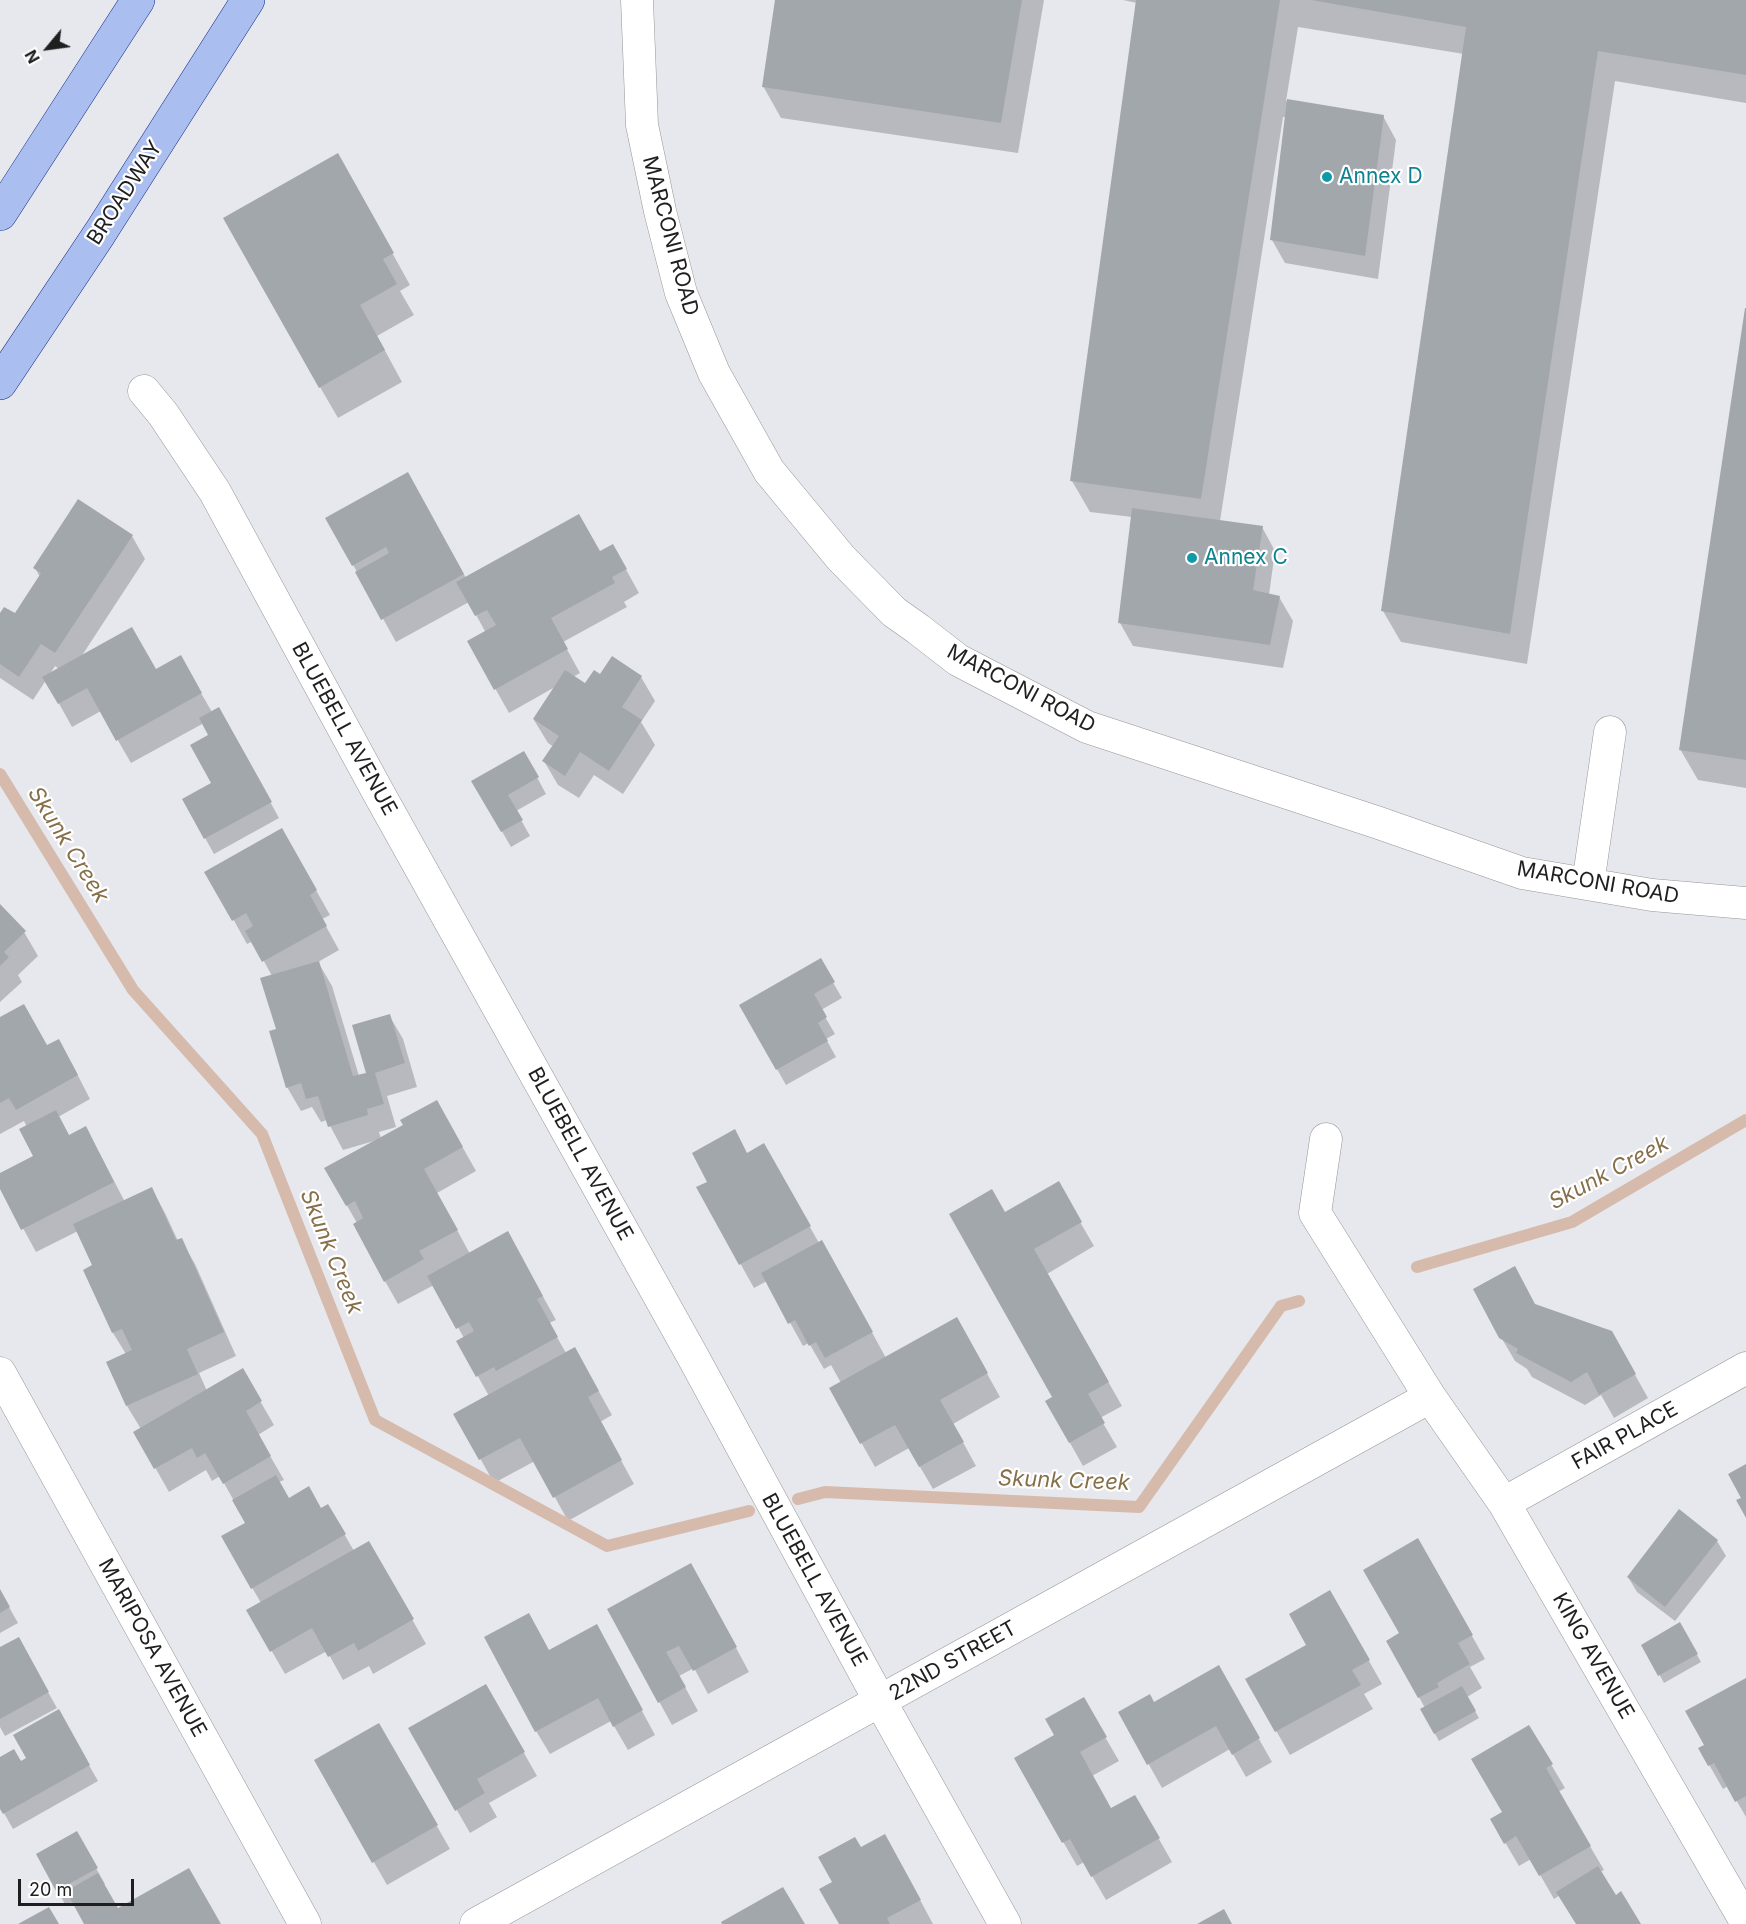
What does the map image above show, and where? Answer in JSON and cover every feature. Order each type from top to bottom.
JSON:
[{"type":"main road","points":[[0,214],[138,0]]},
{"type":"main road","name":"BROADWAY","points":[[0,383],[100,233],[248,0]]},
{"type":"street","name":"MARCONI ROAD","points":[[637,0],[642,125],[660,211],[681,293],[714,373],[769,471],[841,558],[894,612],[958,660],[1087,728],[1267,785],[1522,873],[1652,895],[1746,903]]},
{"type":"street","name":"BLUEBELL AVENUE","points":[[144,391],[164,414],[215,492],[378,792],[1005,1924]]},
{"type":"street","points":[[1588,884],[1610,732]]},
{"type":"street","name":"KING AVENUE","points":[[1326,1139],[1315,1213],[1430,1397],[1504,1503],[1738,1890],[1746,1922]]},
{"type":"street","name":"FAIR PLACE","points":[[1504,1503],[1746,1368]]},
{"type":"street","name":"MARIPOSA AVENUE","points":[[0,1373],[305,1924]]},
{"type":"street","name":"22ND STREET","points":[[476,1924],[1430,1397]]},
{"type":"building","points":[[775,0],[1022,0],[1001,123],[762,87]]},
{"type":"building","points":[[1136,0],[1280,0],[1201,499],[1070,481]]},
{"type":"building","points":[[1311,0],[1746,0],[1746,75],[1598,51],[1510,634],[1381,611],[1466,27]]},
{"type":"building","name":"Annex D","points":[[1287,99],[1384,115],[1365,256],[1270,240]]},
{"type":"building","points":[[338,153],[394,253],[383,259],[397,284],[360,305],[385,350],[319,388],[223,218]]},
{"type":"building","points":[[1746,308],[1746,760],[1679,750]]},
{"type":"building","points":[[408,472],[464,574],[381,620],[355,572],[389,553],[386,547],[352,566],[325,518]]},
{"type":"building","points":[[78,499],[133,535],[55,653],[41,644],[19,677],[0,664],[0,613],[4,607],[15,613],[41,573],[33,568]]},
{"type":"building","name":"Annex C","points":[[1132,508],[1263,526],[1253,590],[1280,596],[1270,645],[1118,623]]},
{"type":"building","points":[[579,514],[600,551],[613,544],[627,569],[612,577],[615,583],[551,618],[568,649],[494,690],[467,641],[496,625],[487,610],[475,616],[456,582]]},
{"type":"building","points":[[132,627],[156,669],[181,655],[202,693],[116,741],[87,688],[58,704],[42,677]]},
{"type":"building","points":[[612,656],[642,676],[622,707],[642,720],[609,771],[580,752],[565,776],[542,761],[559,736],[533,719],[565,670],[585,683],[594,670],[600,674]]},
{"type":"building","points":[[219,707],[272,802],[204,839],[182,799],[211,783],[190,745],[208,735],[199,718]]},
{"type":"building","points":[[524,751],[539,777],[508,795],[523,820],[501,832],[471,781]]},
{"type":"building","points":[[282,828],[317,890],[310,895],[327,926],[262,962],[245,931],[253,926],[246,913],[232,921],[204,872]]},
{"type":"building","points":[[0,904],[26,931],[4,952],[9,957],[0,966]]},
{"type":"building","points":[[821,958],[835,982],[814,994],[827,1017],[818,1023],[828,1041],[776,1070],[739,1005]]},
{"type":"building","points":[[319,961],[353,1076],[366,1073],[352,1025],[390,1014],[405,1063],[375,1073],[384,1104],[367,1109],[368,1115],[328,1127],[318,1096],[306,1099],[301,1083],[286,1088],[269,1031],[276,1029],[260,978]]},
{"type":"building","points":[[24,1004],[47,1045],[59,1039],[78,1075],[16,1110],[9,1098],[0,1103],[0,1017]]},
{"type":"building","points":[[437,1100],[463,1147],[424,1169],[458,1230],[419,1251],[424,1259],[384,1282],[353,1224],[363,1218],[355,1201],[346,1206],[324,1168],[403,1125],[400,1120]]},
{"type":"building","points":[[56,1110],[69,1135],[86,1126],[114,1182],[21,1230],[0,1189],[0,1173],[33,1156],[19,1129]]},
{"type":"building","points":[[735,1129],[747,1153],[764,1143],[811,1226],[739,1265],[696,1187],[707,1182],[692,1153]]},
{"type":"building","points":[[1059,1181],[1082,1222],[1034,1249],[1109,1382],[1088,1394],[1105,1423],[1069,1443],[1045,1401],[1052,1397],[949,1214],[992,1189],[1005,1212]]},
{"type":"building","points":[[152,1187],[176,1240],[182,1238],[224,1332],[187,1349],[198,1374],[126,1406],[106,1362],[132,1350],[122,1329],[112,1333],[83,1270],[92,1265],[73,1224]]},
{"type":"building","points":[[508,1231],[543,1296],[537,1299],[558,1337],[496,1371],[494,1367],[476,1377],[456,1341],[474,1331],[469,1322],[456,1329],[427,1276]]},
{"type":"building","points":[[822,1240],[873,1332],[825,1358],[816,1342],[809,1346],[795,1320],[788,1324],[761,1273]]},
{"type":"building","points":[[1515,1266],[1535,1304],[1612,1331],[1636,1374],[1599,1395],[1587,1372],[1571,1382],[1516,1353],[1518,1349],[1499,1338],[1473,1289]]},
{"type":"building","points":[[957,1317],[988,1373],[940,1400],[964,1442],[919,1467],[895,1425],[860,1444],[829,1388]]},
{"type":"building","points":[[575,1347],[599,1391],[588,1397],[622,1460],[553,1498],[520,1438],[479,1460],[453,1414]]},
{"type":"building","points":[[243,1368],[262,1401],[246,1411],[271,1456],[223,1484],[205,1453],[197,1458],[192,1448],[154,1469],[133,1432]]},
{"type":"building","points":[[1746,1464],[1746,1518],[1736,1500],[1741,1498],[1728,1474]]},
{"type":"building","points":[[276,1475],[289,1498],[309,1486],[321,1508],[328,1504],[346,1534],[251,1589],[221,1536],[245,1523],[232,1500]]},
{"type":"building","points":[[1679,1509],[1718,1540],[1665,1607],[1627,1577]]},
{"type":"building","points":[[1418,1538],[1473,1635],[1458,1643],[1470,1664],[1437,1683],[1439,1687],[1418,1698],[1386,1641],[1399,1633],[1363,1570]]},
{"type":"building","points":[[369,1541],[414,1619],[358,1651],[354,1643],[328,1657],[312,1628],[270,1652],[246,1610]]},
{"type":"building","points":[[691,1563],[737,1647],[693,1671],[679,1646],[666,1652],[686,1687],[658,1703],[607,1609]]},
{"type":"building","points":[[0,1589],[10,1607],[0,1613]]},
{"type":"building","points":[[1330,1590],[1370,1660],[1352,1670],[1361,1685],[1275,1732],[1245,1679],[1306,1645],[1289,1614]]},
{"type":"building","points":[[529,1613],[549,1650],[597,1624],[643,1710],[613,1727],[598,1698],[535,1732],[484,1637]]},
{"type":"building","points":[[1680,1622],[1698,1654],[1658,1676],[1641,1645]]},
{"type":"building","points":[[19,1637],[49,1692],[0,1719],[0,1647]]},
{"type":"building","points":[[1219,1665],[1260,1738],[1232,1755],[1216,1726],[1147,1765],[1118,1712],[1150,1694],[1154,1702]]},
{"type":"building","points":[[1746,1678],[1746,1796],[1735,1802],[1714,1763],[1708,1766],[1698,1748],[1704,1745],[1685,1711]]},
{"type":"building","points":[[486,1684],[525,1752],[477,1779],[485,1793],[455,1811],[408,1728]]},
{"type":"building","points":[[1462,1686],[1476,1711],[1434,1734],[1420,1709]]},
{"type":"building","points":[[1084,1697],[1107,1737],[1080,1752],[1111,1808],[1135,1795],[1160,1838],[1091,1877],[1070,1839],[1062,1843],[1014,1758],[1054,1735],[1045,1719]]},
{"type":"building","points":[[59,1709],[90,1765],[3,1814],[0,1809],[0,1757],[14,1749],[21,1761],[26,1758],[13,1735]]},
{"type":"building","points":[[379,1723],[438,1825],[372,1863],[314,1760]]},
{"type":"building","points":[[1529,1725],[1553,1764],[1546,1768],[1591,1846],[1539,1876],[1516,1836],[1504,1844],[1490,1819],[1502,1812],[1471,1759]]},
{"type":"building","points":[[77,1831],[98,1868],[56,1891],[36,1854]]},
{"type":"building","points":[[885,1834],[921,1900],[887,1918],[890,1924],[839,1924],[819,1889],[832,1882],[818,1857],[855,1837],[861,1847]]},
{"type":"building","points":[[1598,1866],[1616,1895],[1621,1891],[1641,1924],[1576,1924],[1556,1892]]},
{"type":"building","points":[[189,1868],[221,1924],[84,1924],[66,1891],[98,1873],[118,1908]]},
{"type":"building","points":[[783,1887],[805,1924],[722,1924],[721,1922]]},
{"type":"building","points":[[49,1907],[59,1924],[18,1924]]},
{"type":"building","points":[[1224,1909],[1232,1924],[1197,1924]]},
{"type":"waterway","name":"Skunk Creek","points":[[0,774],[133,990],[262,1134],[375,1420],[607,1546],[749,1511]]},
{"type":"waterway","name":"Skunk Creek","points":[[1417,1267],[1572,1222],[1746,1120]]},
{"type":"waterway","name":"Skunk Creek","points":[[798,1499],[825,1492],[1139,1507],[1281,1306],[1299,1301]]},
{"type":"place","name":"Annex D","points":[[1327,177]]},
{"type":"place","name":"Annex C","points":[[1192,558]]}]
